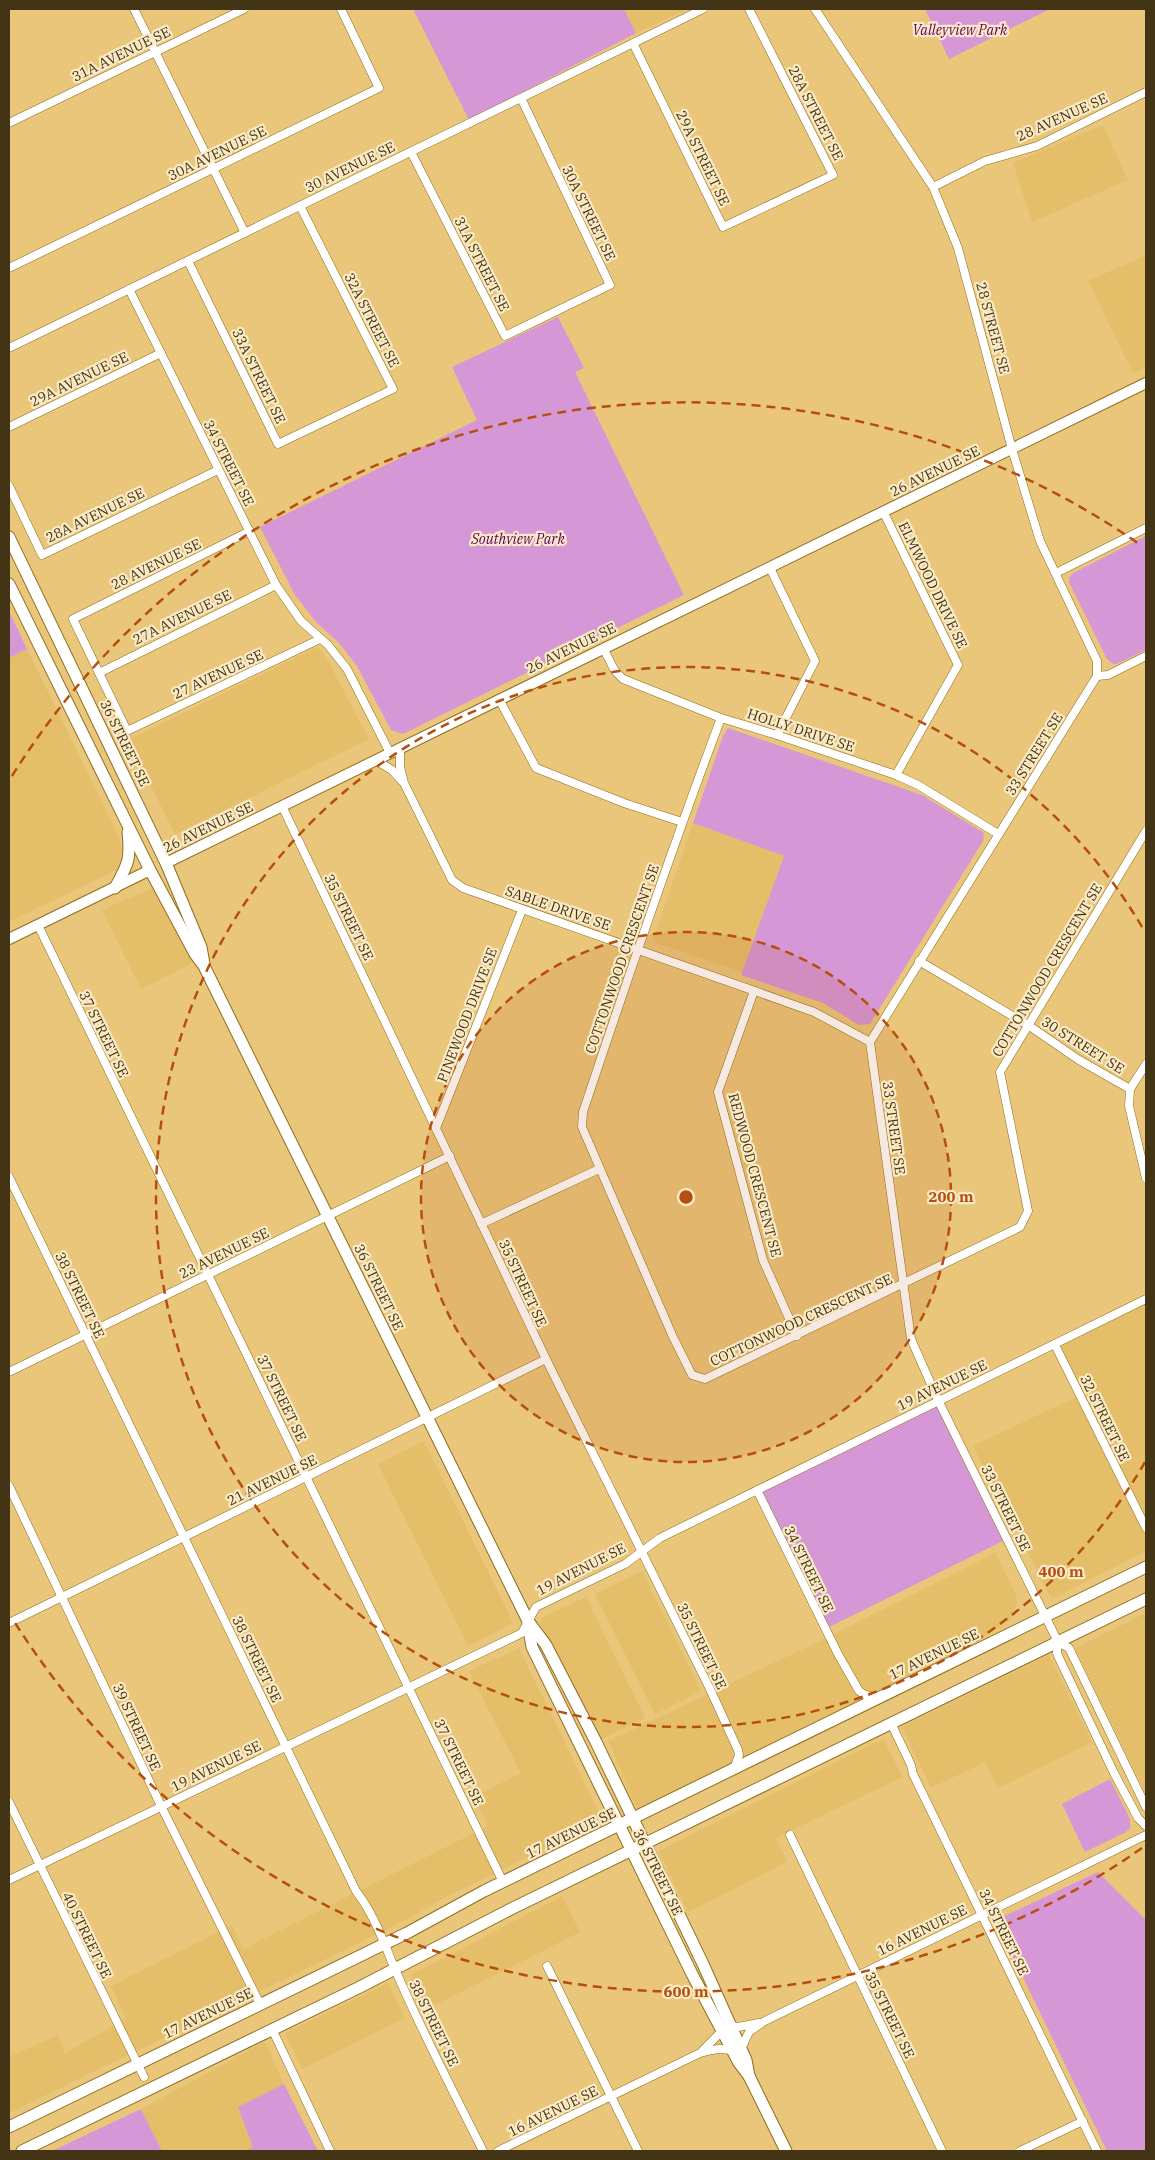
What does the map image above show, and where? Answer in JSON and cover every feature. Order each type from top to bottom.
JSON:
[{"type":"main road","name":"36 STREET SE","points":[[9,537],[166,863],[201,947],[204,966]]},
{"type":"main road","name":"36 STREET SE","points":[[9,584],[150,870],[195,954],[204,966],[528,1621],[546,1645],[633,1819],[726,2029]]},
{"type":"main road","points":[[114,888],[128,864],[130,852],[128,825]]},
{"type":"main road","name":"17 AVENUE SE","points":[[9,2127],[385,1944],[503,1882],[1146,1567]]},
{"type":"main road","points":[[27,2150],[395,1969],[491,1919],[1146,1598]]},
{"type":"main road","name":"36 STREET SE","points":[[528,1621],[532,1647],[619,1826],[737,2050],[746,2060],[749,2076],[786,2151]]},
{"type":"street","points":[[134,9],[245,233]]},
{"type":"street","name":"31A AVENUE SE","points":[[9,123],[244,9]]},
{"type":"street","name":"30A AVENUE SE","points":[[9,268],[379,88],[341,9]]},
{"type":"street","name":"30 AVENUE SE","points":[[9,348],[703,9]]},
{"type":"street","name":"28A STREET SE","points":[[749,9],[833,175],[780,201]]},
{"type":"street","name":"28 STREET SE","points":[[815,9],[932,187],[958,248],[1012,449],[1040,541],[1097,661],[1097,676]]},
{"type":"street","name":"29A STREET SE","points":[[633,43],[723,228],[780,201]]},
{"type":"street","name":"28 AVENUE SE","points":[[932,187],[985,161],[1037,146],[1146,92]]},
{"type":"street","name":"30A STREET SE","points":[[521,98],[610,286],[558,311]]},
{"type":"street","name":"31A STREET SE","points":[[411,152],[505,336],[558,311]]},
{"type":"street","name":"32A STREET SE","points":[[300,206],[393,389],[337,416]]},
{"type":"street","name":"33A STREET SE","points":[[188,261],[278,444],[337,416]]},
{"type":"street","name":"34 STREET SE","points":[[129,289],[276,585],[301,621],[320,639]]},
{"type":"street","name":"29A AVENUE SE","points":[[9,427],[161,353]]},
{"type":"street","name":"26 AVENUE SE","points":[[9,939],[1146,383]]},
{"type":"street","name":"28A AVENUE SE","points":[[9,486],[42,555],[218,470]]},
{"type":"street","name":"ELMWOOD DRIVE SE","points":[[883,511],[958,665],[896,775]]},
{"type":"street","points":[[1056,573],[1146,528]]},
{"type":"street","name":"28 AVENUE SE","points":[[98,673],[72,619],[250,532]]},
{"type":"street","points":[[770,568],[815,661],[777,735]]},
{"type":"street","name":"27A AVENUE SE","points":[[98,673],[276,585]]},
{"type":"street","points":[[320,639],[347,669],[390,753]]},
{"type":"street","name":"27 AVENUE SE","points":[[98,673],[127,731],[320,639]]},
{"type":"street","name":"HOLLY DRIVE SE","points":[[603,648],[615,671],[623,679],[721,718],[896,775],[918,785],[998,834]]},
{"type":"street","points":[[1097,676],[1108,675],[1146,656]]},
{"type":"street","name":"33 STREET SE","points":[[1058,1642],[938,1400],[911,1340],[870,1042],[1097,676]]},
{"type":"street","points":[[500,699],[536,768],[624,803],[682,822]]},
{"type":"street","name":"COTTONWOOD CRESCENT SE","points":[[721,718],[682,822],[638,949],[583,1112],[582,1127],[673,1338],[692,1376],[705,1379],[1020,1227],[1028,1211],[1000,1072],[1146,831]]},
{"type":"street","name":"SABLE DRIVE SE","points":[[400,748],[400,767],[404,783],[452,880],[463,888],[814,1012],[870,1042]]},
{"type":"street","name":"SABLE DRIVE SE","points":[[375,760],[392,770],[404,783]]},
{"type":"street","name":"35 STREET SE","points":[[282,806],[546,1359],[738,1750],[739,1755],[734,1770]]},
{"type":"street","name":"PINEWOOD DRIVE SE","points":[[436,1128],[522,910]]},
{"type":"street","name":"37 STREET SE","points":[[38,925],[503,1882]]},
{"type":"street","name":"30 STREET SE","points":[[919,961],[1028,1025],[1079,1060],[1130,1089]]},
{"type":"street","name":"REDWOOD CRESCENT SE","points":[[754,991],[718,1092],[763,1260],[797,1336]]},
{"type":"street","points":[[1146,1064],[1130,1089],[1129,1106],[1146,1178]]},
{"type":"street","name":"23 AVENUE SE","points":[[9,1372],[450,1156]]},
{"type":"street","points":[[481,1224],[599,1168]]},
{"type":"street","name":"38 STREET SE","points":[[9,1177],[285,1747],[356,1891],[367,1906],[395,1969],[483,2151]]},
{"type":"street","name":"19 AVENUE SE","points":[[9,1880],[522,1633],[536,1607],[625,1564],[660,1538],[938,1400],[1056,1345],[1146,1299]]},
{"type":"street","name":"32 STREET SE","points":[[1056,1345],[1146,1528]]},
{"type":"street","name":"21 AVENUE SE","points":[[9,1623],[546,1359]]},
{"type":"street","name":"39 STREET SE","points":[[9,1486],[161,1806],[260,2004]]},
{"type":"street","name":"34 STREET SE","points":[[757,1490],[838,1654],[859,1691],[865,1695],[879,1698]]},
{"type":"street","points":[[1146,1806],[1069,1648],[1058,1642],[1057,1653],[1059,1658],[1114,1773],[1138,1818],[1146,1826]]},
{"type":"street","name":"34 STREET SE","points":[[891,1723],[1097,2151]]},
{"type":"street","name":"40 STREET SE","points":[[9,1802],[38,1865],[144,2077]]},
{"type":"street","name":"35 STREET SE","points":[[790,1835],[942,2151]]},
{"type":"street","name":"16 AVENUE SE","points":[[498,2151],[700,2053],[725,2048],[737,2050],[749,2032],[763,2022],[1146,1835]]},
{"type":"street","points":[[547,1966],[638,2151]]},
{"type":"street","name":"16 AVENUE SE","points":[[700,2053],[726,2029],[763,2022]]},
{"type":"street","points":[[272,2029],[330,2151]]},
{"type":"street","points":[[1020,2151],[1082,2121]]},
{"type":"shaded area","points":[[624,9],[687,9],[636,33]]},
{"type":"shaded area","points":[[1103,125],[1128,180],[1032,222],[1013,163]]},
{"type":"shaded area","points":[[1146,255],[1146,367],[1133,373],[1088,281]]},
{"type":"shaded area","points":[[318,647],[326,657],[369,739],[175,834],[128,740]]},
{"type":"shaded area","points":[[27,649],[118,835],[124,855],[118,869],[9,922],[9,658]]},
{"type":"shaded area","points":[[693,823],[784,856],[742,972],[656,943],[653,940]]},
{"type":"shaded area","points":[[152,888],[193,963],[141,989],[102,910]]},
{"type":"shaded area","points":[[1146,1299],[1146,1551],[1052,1599],[973,1446],[1080,1395],[1055,1345]]},
{"type":"shaded area","points":[[424,1441],[513,1623],[468,1646],[378,1464]]},
{"type":"shaded area","points":[[995,1553],[1016,1594],[1017,1602],[1010,1620],[977,1641],[639,1812],[609,1741],[820,1641]]},
{"type":"shaded area","points":[[642,1571],[701,1691],[655,1714],[595,1594]]},
{"type":"shaded area","points":[[586,1597],[645,1718],[601,1739],[540,1623],[541,1618]]},
{"type":"shaded area","points":[[1146,1613],[1146,1794],[1075,1648]]},
{"type":"shaded area","points":[[519,1648],[598,1811],[589,1827],[450,1895],[390,1928],[9,2113],[9,2078],[11,2077],[9,2073],[9,2057],[58,2035],[65,2053],[126,2019],[111,1986],[232,1925],[243,1949],[488,1826],[474,1797],[521,1773],[469,1671]]},
{"type":"shaded area","points":[[1049,1655],[1092,1742],[998,1788],[985,1762],[931,1788],[902,1727]]},
{"type":"shaded area","points":[[884,1740],[902,1777],[776,1838],[787,1862],[688,1912],[659,1851],[874,1743]]},
{"type":"shaded area","points":[[562,1896],[580,1932],[443,2001],[425,2008],[411,1979],[411,1975]]},
{"type":"shaded area","points":[[388,1983],[405,2018],[302,2069],[285,2033]]},
{"type":"shaded area","points":[[265,2042],[284,2084],[238,2107],[253,2147],[245,2151],[162,2151],[141,2109]]},
{"type":"green space","points":[[413,9],[624,9],[636,33],[469,120]]},
{"type":"green space","name":"Valleyview Park","points":[[925,9],[1050,9],[949,59]]},
{"type":"green space","name":"Southview Park","points":[[558,317],[584,368],[575,372],[684,595],[403,734],[391,730],[357,666],[339,643],[316,622],[295,595],[260,527],[477,420],[452,367]]},
{"type":"green space","points":[[1146,536],[1146,650],[1117,664],[1113,664],[1107,659],[1069,582],[1069,578],[1073,573]]},
{"type":"green space","points":[[9,611],[27,649],[9,658]]},
{"type":"green space","points":[[728,728],[922,795],[984,833],[983,841],[870,1024],[859,1025],[823,1003],[741,975],[784,856],[693,823],[723,736]]},
{"type":"green space","points":[[938,1400],[1007,1539],[825,1629],[757,1490]]},
{"type":"green space","points":[[1110,1779],[1130,1819],[1130,1828],[1126,1832],[1085,1852],[1062,1804]]},
{"type":"green space","points":[[1098,1872],[1146,1920],[1146,2151],[1107,2151],[1000,1930],[1000,1922],[1005,1916]]},
{"type":"green space","points":[[284,2084],[318,2151],[245,2151],[253,2147],[238,2107]]},
{"type":"green space","points":[[141,2109],[162,2151],[52,2151]]}]
